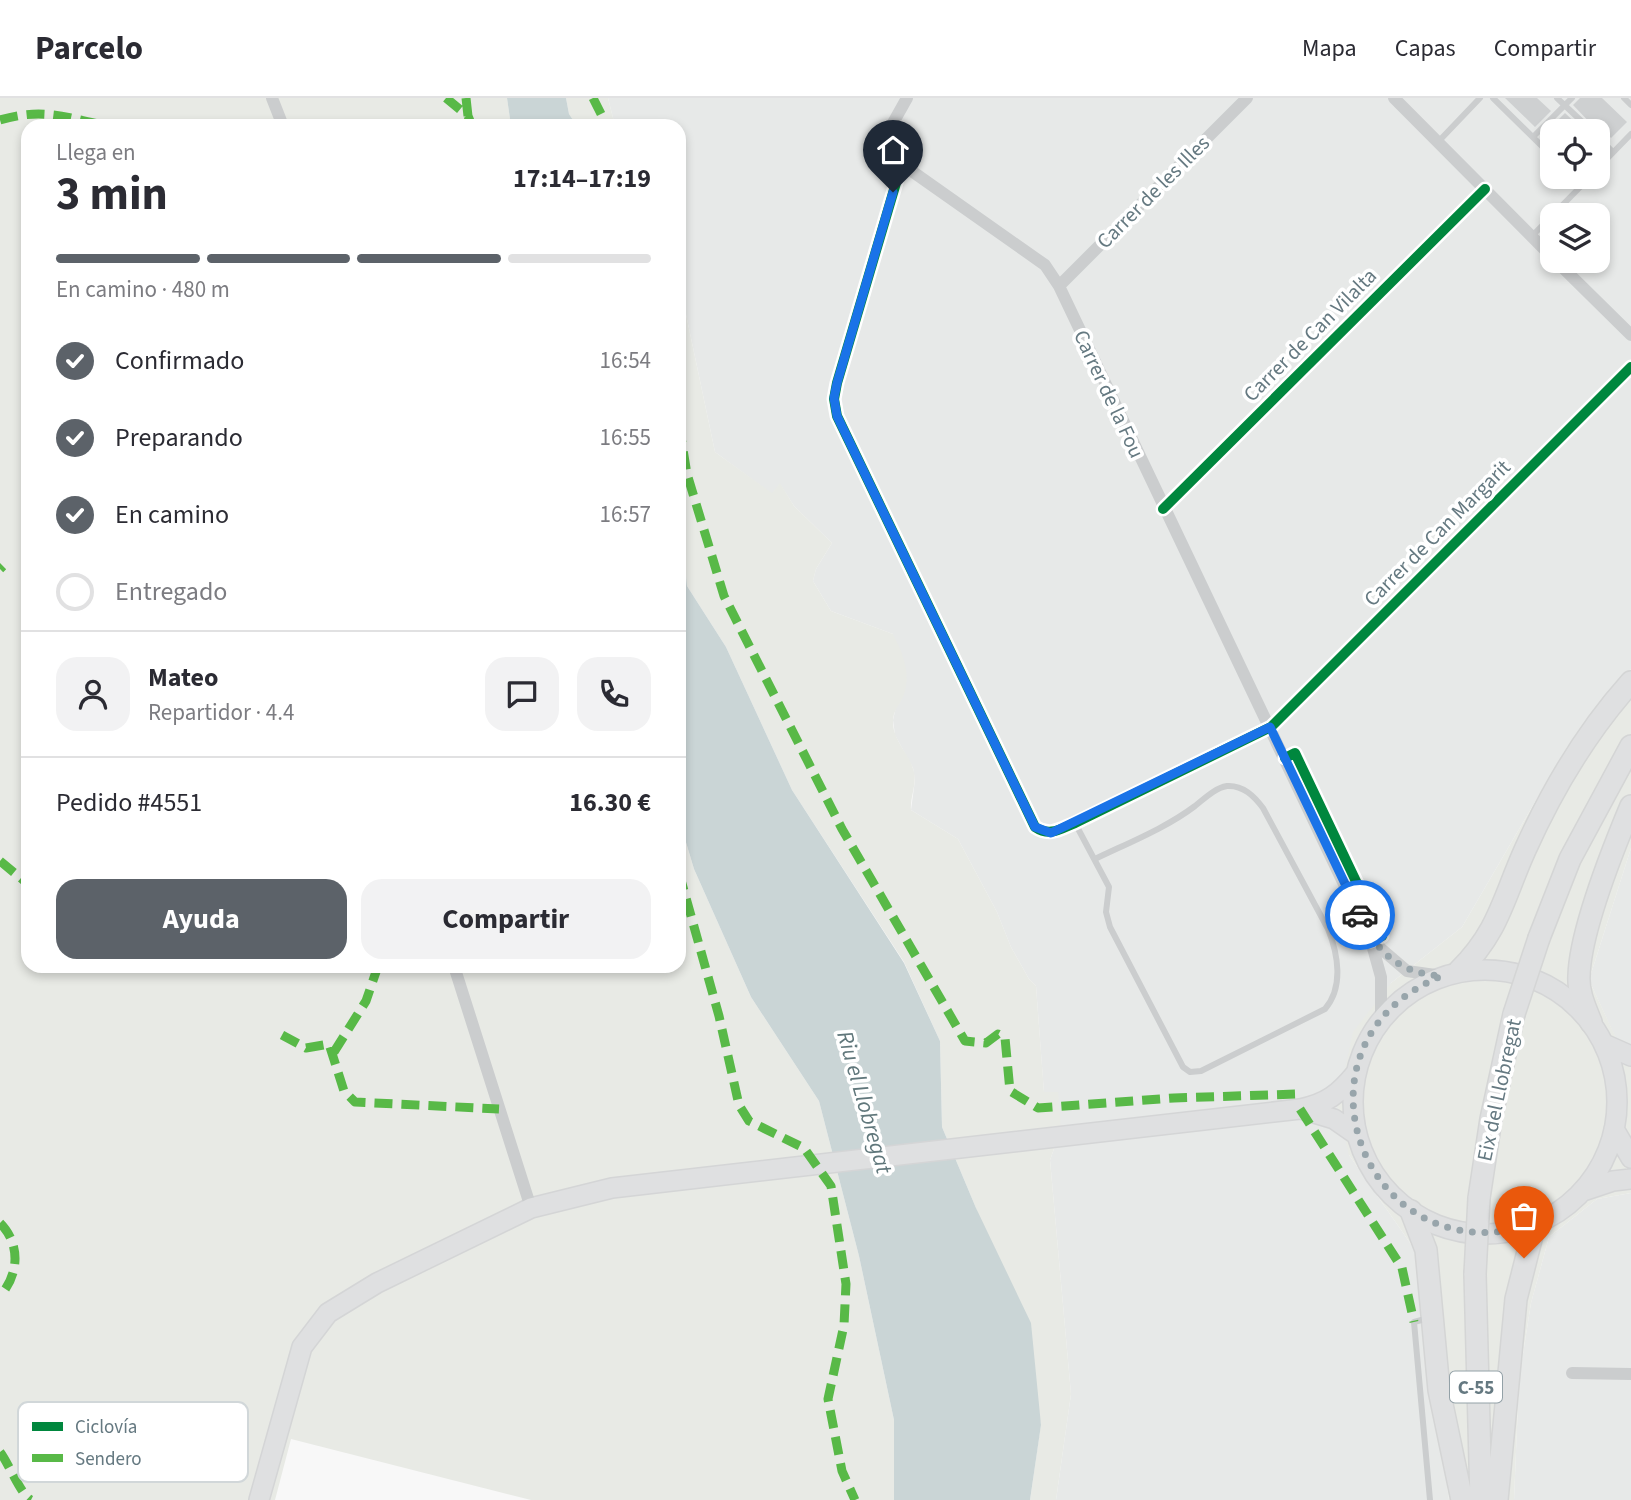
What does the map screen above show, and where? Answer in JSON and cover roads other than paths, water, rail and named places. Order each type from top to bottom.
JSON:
[{"type":"highway","points":[[1451,974],[1493,931],[1524,852],[1566,772],[1631,682]]},
{"type":"highway","name":"Eix del Llobregat","points":[[1481,1500],[1475,1273],[1479,1198],[1491,1119],[1514,1014],[1539,938],[1570,859],[1631,746]]},
{"type":"highway","points":[[1591,1022],[1580,992],[1580,960],[1615,844],[1631,806]]},
{"type":"highway","points":[[1411,1211],[1426,1250],[1439,1390],[1462,1500]]},
{"type":"highway","points":[[1497,1500],[1516,1299],[1535,1224]]},
{"type":"main road","points":[[1489,969],[1546,984],[1570,1001],[1591,1022],[1604,1044],[1616,1083],[1614,1129],[1597,1173],[1583,1191],[1561,1210],[1535,1224],[1499,1233],[1462,1232],[1427,1220],[1411,1211],[1383,1186],[1363,1153],[1357,1135],[1353,1104],[1361,1054],[1381,1019],[1403,998],[1451,974],[1489,969]]},
{"type":"main road","points":[[1604,1044],[1631,1056]]},
{"type":"main road","points":[[259,1500],[295,1366],[308,1336],[321,1320],[335,1307],[366,1289],[531,1208],[603,1190],[722,1174],[1300,1109],[1328,1102],[1339,1094],[1356,1073]]},
{"type":"main road","points":[[1617,1103],[1631,1083]]},
{"type":"main road","points":[[1300,1109],[1334,1119],[1357,1135]]},
{"type":"main road","points":[[1614,1129],[1631,1158]]},
{"type":"main road","points":[[1583,1191],[1613,1181],[1631,1179]]},
{"type":"street","points":[[272,98],[280,119]]},
{"type":"street","name":"Carrer de la Fou","points":[[907,98],[879,148],[1045,265],[1059,286],[1371,941],[1381,977],[1381,1019]]},
{"type":"street","name":"Carrer de les Illes","points":[[1059,286],[1247,98]]},
{"type":"street","points":[[1394,98],[1540,244]]},
{"type":"street","name":"Carrer de Can Margarit","points":[[901,166],[837,383],[834,398],[837,416],[1035,827],[1051,833],[1270,727],[1631,367]]},
{"type":"street","name":"Carrer de Can Vilalta","points":[[1163,509],[1485,189]]},
{"type":"street","points":[[1568,273],[1631,335]]},
{"type":"street","name":"Carrer de la Fou","points":[[1371,941],[1407,971],[1451,974]]},
{"type":"street","points":[[456,973],[531,1208]]},
{"type":"street","points":[[1572,1373],[1631,1374]]},
{"type":"lane","points":[[1438,142],[1480,98]]},
{"type":"lane","points":[[1493,98],[1540,144]]},
{"type":"lane","points":[[1557,98],[1580,119]]},
{"type":"lane","points":[[1533,137],[1572,98]]},
{"type":"lane","points":[[1624,98],[1631,105]]},
{"type":"lane","points":[[1610,156],[1631,134]]},
{"type":"lane","points":[[1610,148],[1614,152]]},
{"type":"lane","points":[[1532,236],[1578,189]]},
{"type":"lane","points":[[1075,822],[1109,887],[1106,912],[1110,927],[1184,1067],[1190,1072],[1200,1071],[1325,1009],[1334,999],[1337,985],[1335,948],[1328,929],[1255,796],[1229,786],[1217,789],[1184,814],[1095,859]]},
{"type":"lane","points":[[1430,1500],[1414,1322],[1431,1318]]},
{"type":"water","points":[[507,98],[566,98],[572,119],[510,119]]},
{"type":"water","name":"Riu el Llobregat","points":[[686,576],[687,586],[726,647],[792,790],[904,963],[940,1041],[942,1127],[976,1208],[1031,1323],[1041,1425],[1030,1500],[894,1500],[894,1420],[859,1256],[819,1101],[751,997],[694,869],[686,842]]}]
